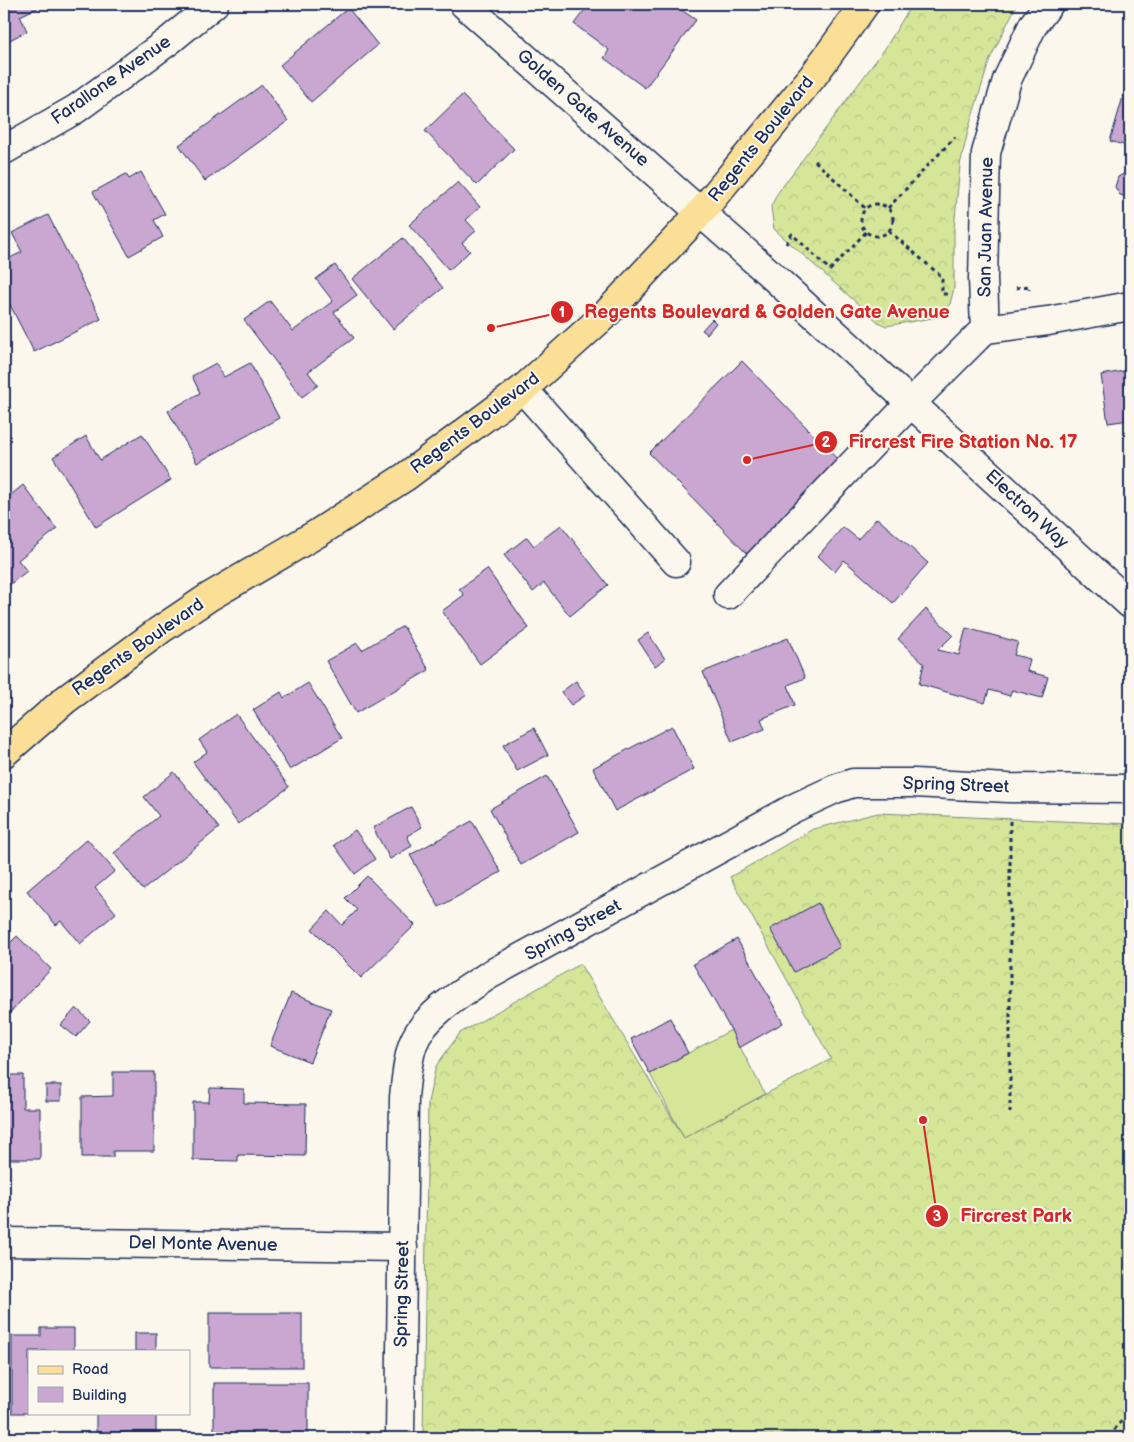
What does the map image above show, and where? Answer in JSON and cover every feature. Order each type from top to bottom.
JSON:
[{"type":"main road","name":"Regents Boulevard","points":[[4,752],[65,700],[160,630],[210,597],[318,533],[405,477],[523,389],[608,312],[701,212],[813,76],[866,4]]},
{"type":"street","name":"Farallone Avenue","points":[[4,150],[76,109],[170,40],[214,4]]},
{"type":"street","name":"Golden Gate Avenue","points":[[464,4],[701,212]]},
{"type":"street","name":"San Juan Avenue","points":[[985,329],[983,279],[986,153],[1007,80],[1033,25],[1048,4]]},
{"type":"street","name":"Electron Way","points":[[701,212],[1130,604]]},
{"type":"street","points":[[728,595],[911,403],[985,329],[1048,321],[1130,306]]},
{"type":"street","points":[[523,389],[676,562]]},
{"type":"street","name":"Spring Street","points":[[400,1438],[404,1097],[407,1063],[414,1042],[424,1026],[442,1008],[489,975],[794,808],[836,788],[853,783],[914,783],[1008,788],[1130,788]]},
{"type":"street","name":"Del Monte Avenue","points":[[4,1242],[403,1247]]},
{"type":"path","points":[[888,208],[955,137]]},
{"type":"path","points":[[815,161],[865,208]]},
{"type":"path","points":[[872,204],[881,204],[888,208],[893,215],[893,224],[889,231],[882,236],[873,236],[866,232],[861,225],[861,216],[865,208],[872,204]]},
{"type":"path","points":[[768,272],[792,234],[830,270],[866,232]]},
{"type":"path","points":[[1008,788],[1010,829],[1010,1115]]},
{"type":"path","points":[[1112,1438],[1116,1426],[1130,1415]]},
{"type":"green space","points":[[912,4],[1017,4],[990,59],[969,127],[960,165],[954,229],[954,288],[950,304],[938,317],[886,326],[878,322],[774,229],[771,207],[777,194],[886,47]]},
{"type":"green space","points":[[878,813],[1130,824],[1130,1438],[423,1438],[428,1102],[436,1066],[460,1033],[580,964],[684,1138],[831,1059],[730,877],[813,829]]},
{"type":"green space","points":[[731,1030],[765,1094],[684,1138],[650,1074]]},
{"type":"building","points":[[4,4],[45,4],[20,16],[27,31],[4,43]]},
{"type":"building","points":[[589,4],[673,4],[696,20],[645,88],[604,58],[609,50],[574,24]]},
{"type":"building","points":[[348,8],[378,45],[311,102],[280,65]]},
{"type":"building","points":[[262,85],[288,121],[205,181],[179,145]]},
{"type":"building","points":[[1125,90],[1130,91],[1130,147],[1110,141]]},
{"type":"building","points":[[462,95],[514,149],[477,185],[425,131]]},
{"type":"building","points":[[141,172],[165,214],[154,220],[163,237],[129,256],[93,192],[126,174],[129,179]]},
{"type":"building","points":[[1127,172],[1130,173],[1130,198],[1120,195],[1115,187],[1118,177]]},
{"type":"building","points":[[458,182],[480,207],[466,220],[476,231],[462,243],[470,251],[449,270],[409,225]]},
{"type":"building","points":[[48,215],[101,319],[34,352],[4,293],[4,261],[22,252],[12,233]]},
{"type":"building","points":[[403,238],[443,288],[393,329],[352,279]]},
{"type":"building","points":[[335,265],[357,295],[334,312],[354,338],[308,372],[318,385],[302,397],[244,320],[270,301],[293,331],[333,301],[316,279]]},
{"type":"building","points":[[712,319],[716,323],[707,334],[702,330]]},
{"type":"building","points":[[742,361],[844,466],[751,558],[649,453]]},
{"type":"building","points":[[216,363],[224,377],[250,363],[279,418],[197,463],[168,411],[200,393],[192,376]]},
{"type":"building","points":[[1130,370],[1130,420],[1108,423],[1101,375]]},
{"type":"building","points":[[142,434],[171,480],[96,527],[53,457],[86,436],[100,460]]},
{"type":"building","points":[[23,485],[57,529],[18,560],[27,571],[4,589],[4,496],[6,499]]},
{"type":"building","points":[[877,518],[928,563],[893,603],[844,560],[835,572],[818,556],[843,527],[858,539]]},
{"type":"building","points":[[561,525],[608,585],[570,616],[544,583],[533,592],[504,555],[527,537],[534,546]]},
{"type":"building","points":[[487,569],[529,628],[480,664],[442,611],[464,595],[459,589]]},
{"type":"building","points":[[926,609],[953,635],[938,650],[959,655],[966,628],[1018,642],[1014,655],[1030,659],[1027,671],[1048,677],[1042,698],[1012,690],[1010,696],[989,690],[985,703],[919,684],[924,664],[898,639]]},
{"type":"building","points":[[403,626],[429,670],[356,713],[326,661],[357,643],[362,650]]},
{"type":"building","points":[[648,633],[665,659],[655,666],[638,640]]},
{"type":"building","points":[[788,638],[805,678],[788,685],[795,705],[761,719],[765,729],[732,742],[703,672]]},
{"type":"building","points":[[576,681],[586,695],[571,705],[561,692]]},
{"type":"building","points":[[308,683],[342,738],[290,770],[253,710],[281,692],[284,698]]},
{"type":"building","points":[[236,714],[289,787],[238,824],[193,762],[207,752],[199,740]]},
{"type":"building","points":[[672,726],[694,769],[615,811],[593,768]]},
{"type":"building","points":[[534,728],[548,755],[517,771],[503,745]]},
{"type":"building","points":[[174,772],[219,828],[143,890],[114,853],[159,816],[144,797]]},
{"type":"building","points":[[547,776],[579,832],[521,865],[490,809]]},
{"type":"building","points":[[411,807],[422,827],[407,836],[412,846],[390,859],[373,828]]},
{"type":"building","points":[[472,821],[501,872],[439,907],[410,855]]},
{"type":"building","points":[[355,830],[375,859],[355,874],[334,845]]},
{"type":"building","points":[[87,839],[115,871],[95,888],[116,913],[80,944],[61,921],[56,925],[27,891]]},
{"type":"building","points":[[367,876],[415,925],[361,978],[312,929],[329,911],[342,925],[357,910],[345,898]]},
{"type":"building","points":[[818,903],[840,947],[794,972],[770,929]]},
{"type":"building","points":[[17,936],[51,969],[4,1019],[4,945],[6,947]]},
{"type":"building","points":[[737,939],[783,1023],[739,1048],[731,1030],[693,964]]},
{"type":"building","points":[[291,993],[331,1009],[310,1062],[270,1046]]},
{"type":"building","points":[[76,1008],[90,1021],[76,1037],[61,1025]]},
{"type":"building","points":[[670,1018],[688,1053],[650,1074],[631,1039]]},
{"type":"building","points":[[113,1072],[154,1072],[154,1151],[113,1151],[113,1157],[82,1157],[82,1097],[113,1096]]},
{"type":"building","points":[[4,1075],[23,1075],[23,1108],[40,1108],[40,1159],[4,1159]]},
{"type":"building","points":[[46,1085],[61,1085],[61,1101],[46,1101]]},
{"type":"building","points":[[210,1088],[244,1089],[244,1103],[306,1104],[305,1156],[238,1155],[238,1161],[193,1160],[193,1102],[209,1102]]},
{"type":"building","points":[[209,1313],[302,1313],[302,1367],[209,1367]]},
{"type":"building","points":[[41,1328],[74,1328],[74,1350],[28,1350],[28,1413],[12,1413],[12,1336],[41,1336]]},
{"type":"building","points":[[135,1333],[156,1333],[156,1350],[135,1350]]},
{"type":"building","points":[[214,1383],[308,1383],[308,1436],[214,1436]]},
{"type":"building","points":[[96,1414],[156,1414],[156,1432],[96,1432]]},
{"type":"place","name":"Regents Boulevard & Golden Gate Avenue","points":[[491,328]]},
{"type":"place","name":"Fircrest Fire Station No. 17","points":[[747,460]]},
{"type":"place","name":"Fircrest Park","points":[[923,1120]]}]
